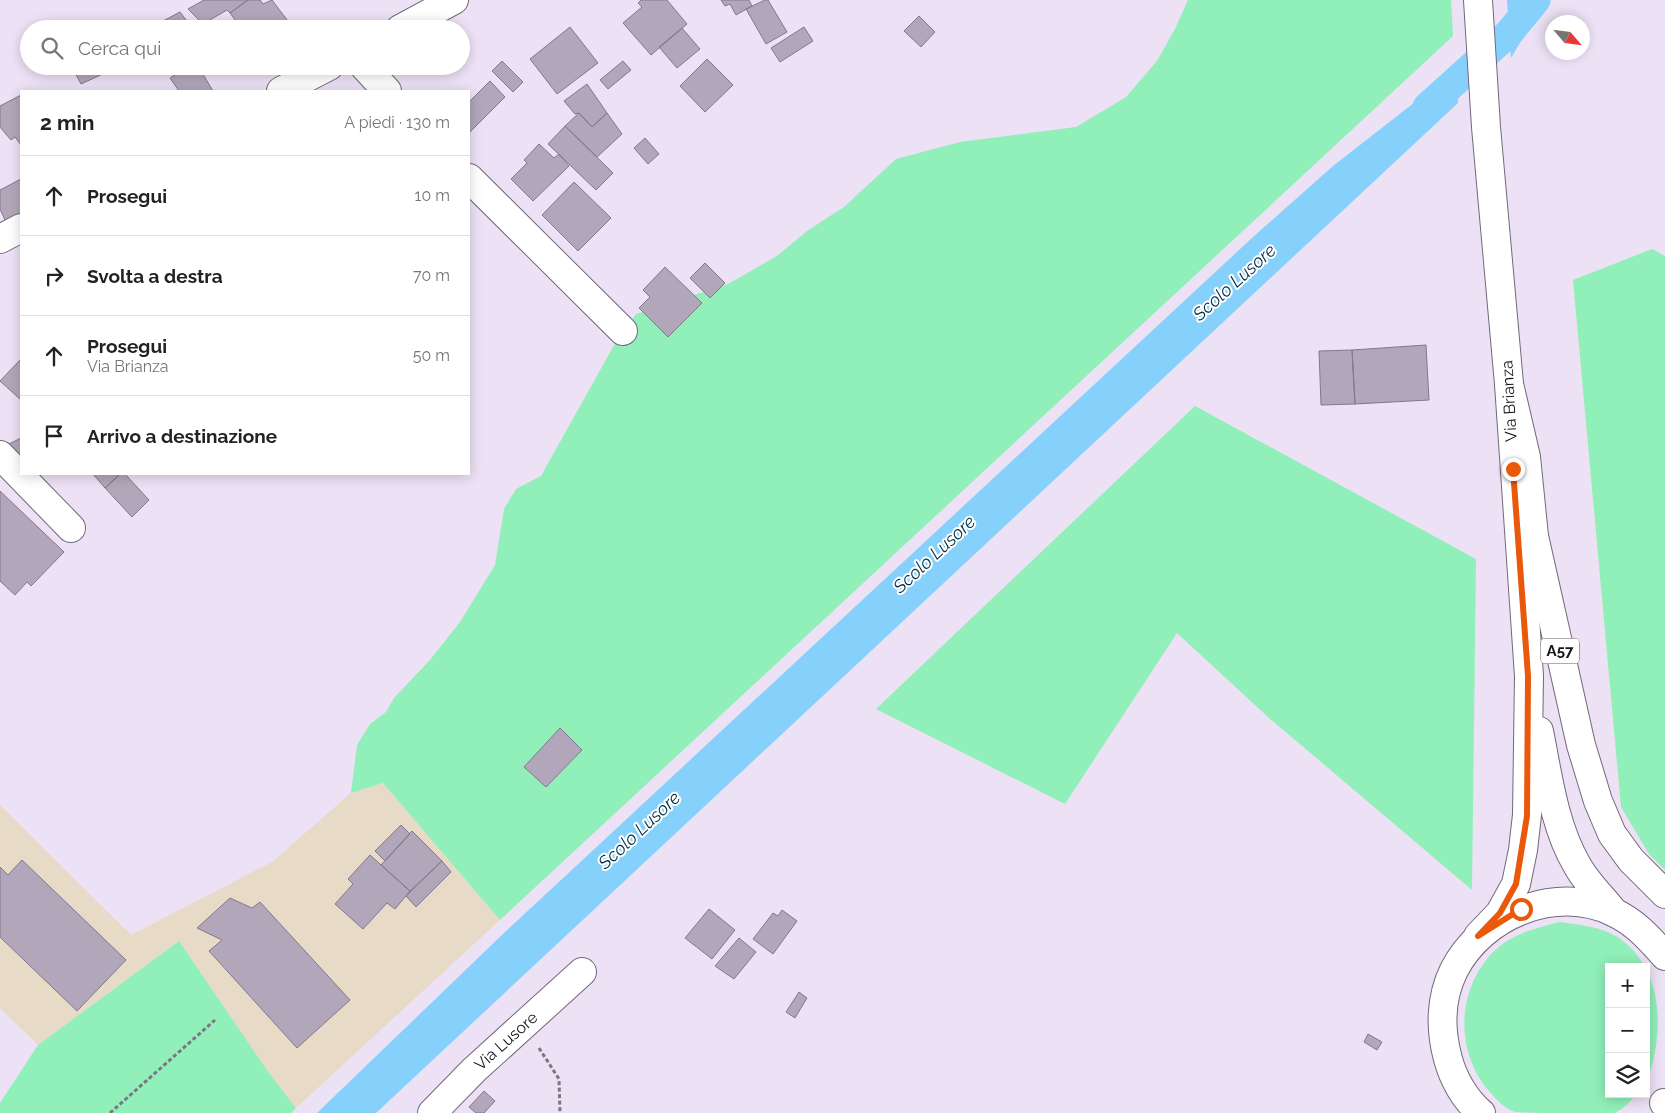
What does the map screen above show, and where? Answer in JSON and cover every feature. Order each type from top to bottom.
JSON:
[{"type":"main road","points":[[416,20],[450,1]]},
{"type":"main road","name":"Via Brianza","points":[[1478,3],[1486,127],[1509,384],[1528,676]]},
{"type":"main road","points":[[283,90],[311,75]]},
{"type":"main road","points":[[372,75],[386,90]]},
{"type":"main road","points":[[470,179],[623,330]]},
{"type":"main road","points":[[0,239],[20,229]]},
{"type":"main road","name":"A57","points":[[1509,384],[1526,457],[1534,536],[1581,745],[1598,801],[1612,834],[1631,860],[1665,894]]},
{"type":"main road","points":[[0,455],[71,528]]},
{"type":"main road","points":[[1528,676],[1552,792],[1564,838],[1578,868],[1613,911]]},
{"type":"main road","points":[[1481,1113],[1474,1107],[1452,1074],[1442,1039],[1443,1004],[1454,970],[1478,936],[1500,913],[1516,884],[1527,816],[1528,676]]},
{"type":"main road","points":[[1478,936],[1521,909],[1556,901],[1587,903],[1613,911],[1642,929],[1665,956]]},
{"type":"main road","name":"Via Lusore","points":[[432,1113],[474,1070],[582,972]]},
{"type":"path","points":[[110,1113],[215,1020]]},
{"type":"path","points":[[516,1032],[542,1050],[559,1079],[560,1113]]},
{"type":"shaded area","points":[[383,783],[500,920],[296,1108],[269,1073],[179,941],[38,1045],[0,1008],[0,805],[131,935],[272,862],[351,793]]},
{"type":"green space","points":[[1188,0],[1451,0],[1453,36],[500,920],[383,783],[351,793],[357,745],[370,724],[386,712],[394,698],[430,660],[460,622],[495,565],[504,509],[516,489],[541,476],[613,347],[636,314],[728,284],[777,256],[807,231],[844,207],[896,159],[960,142],[1076,127],[1126,97],[1157,61],[1175,29]]},
{"type":"green space","points":[[1652,249],[1665,256],[1665,870],[1649,854],[1621,807],[1573,280]]},
{"type":"green space","points":[[1195,406],[1476,559],[1472,890],[1268,717],[1177,633],[1065,804],[876,709]]},
{"type":"green space","points":[[1560,922],[1595,928],[1616,936],[1632,949],[1642,963],[1605,963],[1605,1098],[1634,1098],[1617,1112],[1541,1113],[1511,1111],[1489,1091],[1478,1076],[1466,1043],[1464,1025],[1470,990],[1477,974],[1494,951],[1502,944],[1530,930]]},
{"type":"green space","points":[[179,941],[269,1073],[296,1108],[291,1113],[0,1113],[0,1103],[38,1045]]},
{"type":"green space","points":[[1650,979],[1656,1003],[1658,1023],[1650,1070]]},
{"type":"water","points":[[1507,0],[1545,0],[1511,58]]},
{"type":"water","points":[[1456,70],[1458,103],[376,1113],[317,1113],[505,932],[1253,237],[1333,166]]},
{"type":"building","points":[[204,0],[248,0],[230,13],[227,10],[210,20],[199,20],[188,9]]},
{"type":"building","points":[[248,0],[260,0],[263,4],[272,0],[287,20],[235,20],[230,13]]},
{"type":"building","points":[[641,0],[667,0],[687,24],[651,55],[623,23],[642,7],[638,3]]},
{"type":"building","points":[[721,0],[749,0],[752,6],[736,15],[730,4],[725,6]]},
{"type":"building","points":[[768,0],[787,32],[766,44],[746,9]]},
{"type":"building","points":[[180,12],[186,20],[165,20]]},
{"type":"building","points":[[919,16],[935,32],[921,47],[904,31]]},
{"type":"building","points":[[570,27],[598,63],[557,94],[530,59]]},
{"type":"building","points":[[804,27],[813,41],[780,62],[771,48]]},
{"type":"building","points":[[682,28],[700,49],[677,68],[659,47]]},
{"type":"building","points":[[707,59],[733,85],[705,112],[680,86]]},
{"type":"building","points":[[502,61],[523,82],[513,92],[492,71]]},
{"type":"building","points":[[623,61],[631,70],[608,89],[600,80]]},
{"type":"building","points":[[76,75],[100,75],[81,84]]},
{"type":"building","points":[[175,75],[203,75],[212,90],[178,90],[170,78]]},
{"type":"building","points":[[490,81],[505,97],[470,132],[470,101]]},
{"type":"building","points":[[587,84],[607,113],[592,127],[579,113],[575,114],[564,101]]},
{"type":"building","points":[[20,96],[20,144],[15,137],[11,140],[0,127],[0,106]]},
{"type":"building","points":[[579,113],[592,127],[607,113],[622,134],[597,157],[565,126]]},
{"type":"building","points":[[565,126],[613,173],[596,190],[548,144]]},
{"type":"building","points":[[645,138],[659,154],[648,164],[634,148]]},
{"type":"building","points":[[539,144],[554,158],[559,154],[569,166],[533,201],[511,179],[527,163],[524,160]]},
{"type":"building","points":[[20,180],[20,215],[6,222],[0,209],[0,190]]},
{"type":"building","points":[[574,182],[611,218],[578,251],[542,215]]},
{"type":"building","points":[[705,263],[725,283],[710,298],[690,278]]},
{"type":"building","points":[[665,267],[702,303],[668,337],[639,308],[650,297],[643,290]]},
{"type":"building","points":[[1426,345],[1429,400],[1355,404],[1352,350]]},
{"type":"building","points":[[1352,350],[1355,404],[1321,405],[1319,351]]},
{"type":"building","points":[[20,360],[20,399],[0,381]]},
{"type":"building","points":[[20,438],[20,455],[9,444]]},
{"type":"building","points":[[94,475],[119,475],[105,488]]},
{"type":"building","points":[[119,475],[126,475],[149,500],[132,517],[105,488]]},
{"type":"building","points":[[0,491],[64,552],[31,586],[27,582],[15,595],[0,581]]},
{"type":"building","points":[[560,728],[582,750],[546,787],[524,767]]},
{"type":"building","points":[[401,825],[410,834],[385,861],[375,851]]},
{"type":"building","points":[[412,831],[442,861],[410,891],[381,865]]},
{"type":"building","points":[[370,855],[410,891],[395,909],[387,903],[363,929],[335,904],[353,884],[348,879]]},
{"type":"building","points":[[22,860],[126,960],[77,1011],[0,937],[0,867],[8,875]]},
{"type":"building","points":[[442,861],[451,872],[416,907],[406,896]]},
{"type":"building","points":[[230,898],[252,908],[260,902],[350,1000],[297,1048],[209,951],[222,940],[197,928]]},
{"type":"building","points":[[709,909],[735,930],[712,959],[685,938]]},
{"type":"building","points":[[782,910],[797,921],[773,954],[753,939],[773,913],[778,916]]},
{"type":"building","points":[[739,938],[756,952],[734,979],[715,966]]},
{"type":"building","points":[[799,992],[807,998],[795,1018],[786,1012]]},
{"type":"building","points":[[1368,1034],[1382,1042],[1377,1050],[1364,1042]]},
{"type":"building","points":[[484,1091],[495,1101],[484,1113],[476,1113],[469,1107]]},
{"type":"waterway","name":"Scolo Lusore","points":[[1427,107],[1509,33],[1536,0]]},
{"type":"route","points":[[1513,469],[1528,676],[1527,816],[1516,884],[1500,913],[1478,936],[1521,909]]}]
